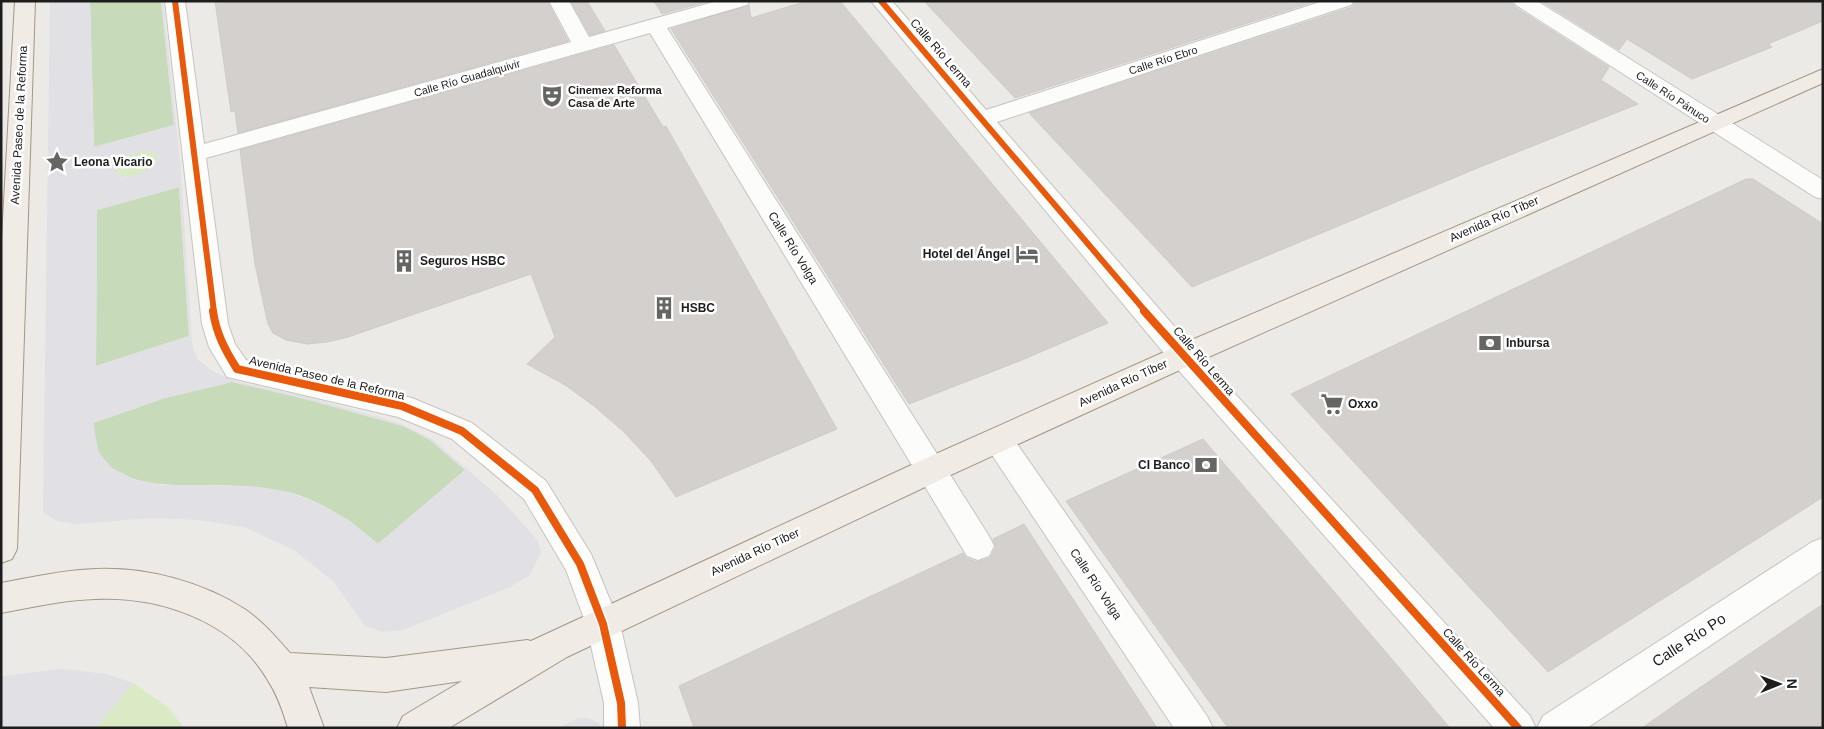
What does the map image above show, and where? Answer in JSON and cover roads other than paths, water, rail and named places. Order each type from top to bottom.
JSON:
[{"type":"main road","name":"Avenida Paseo de la Reforma","points":[[1,549],[25,1]]},
{"type":"main road","name":"Avenida Río Tíber","points":[[415,728],[538,654],[930,470],[1184,356],[1823,75]]},
{"type":"main road","points":[[1,598],[55,588],[109,584],[151,588],[193,599],[230,617],[255,636],[282,670],[300,705],[306,728]]},
{"type":"main road","name":"Avenida Río Tíber","points":[[282,670],[386,675],[538,654]]},
{"type":"street","name":"Avenida Paseo de la Reforma","points":[[175,1],[214,324],[223,347],[237,369],[402,406],[462,431],[536,490],[580,564],[603,624],[621,703],[622,728]]},
{"type":"street","points":[[559,1],[583,46]]},
{"type":"street","name":"Calle Río Guadalquivir","points":[[194,154],[740,1]]},
{"type":"street","name":"Calle Río Lerma","points":[[881,1],[1184,356],[1518,728]]},
{"type":"street","name":"Calle Río Ebro","points":[[983,119],[1344,1]]},
{"type":"street","name":"Calle Río Pánuco","points":[[1523,1],[1823,191]]},
{"type":"street","name":"Calle Río Volga","points":[[655,25],[978,546]]},
{"type":"street","name":"Calle Río Volga","points":[[998,440],[1195,728]]},
{"type":"street","name":"Calle Río Po","points":[[1555,728],[1823,552]]},
{"type":"place","name":"Cinemex Reforma Casa de Arte","points":[[552,96]]},
{"type":"place","name":"Leona Vicario","points":[[57,162]]},
{"type":"place","name":"Hotel del Ángel","points":[[1027,254]]},
{"type":"place","name":"Seguros HSBC","points":[[404,261]]},
{"type":"place","name":"HSBC","points":[[664,308]]},
{"type":"place","name":"Inbursa","points":[[1490,343]]},
{"type":"place","name":"Oxxo","points":[[1332,404]]},
{"type":"place","name":"CI Banco","points":[[1206,465]]}]
